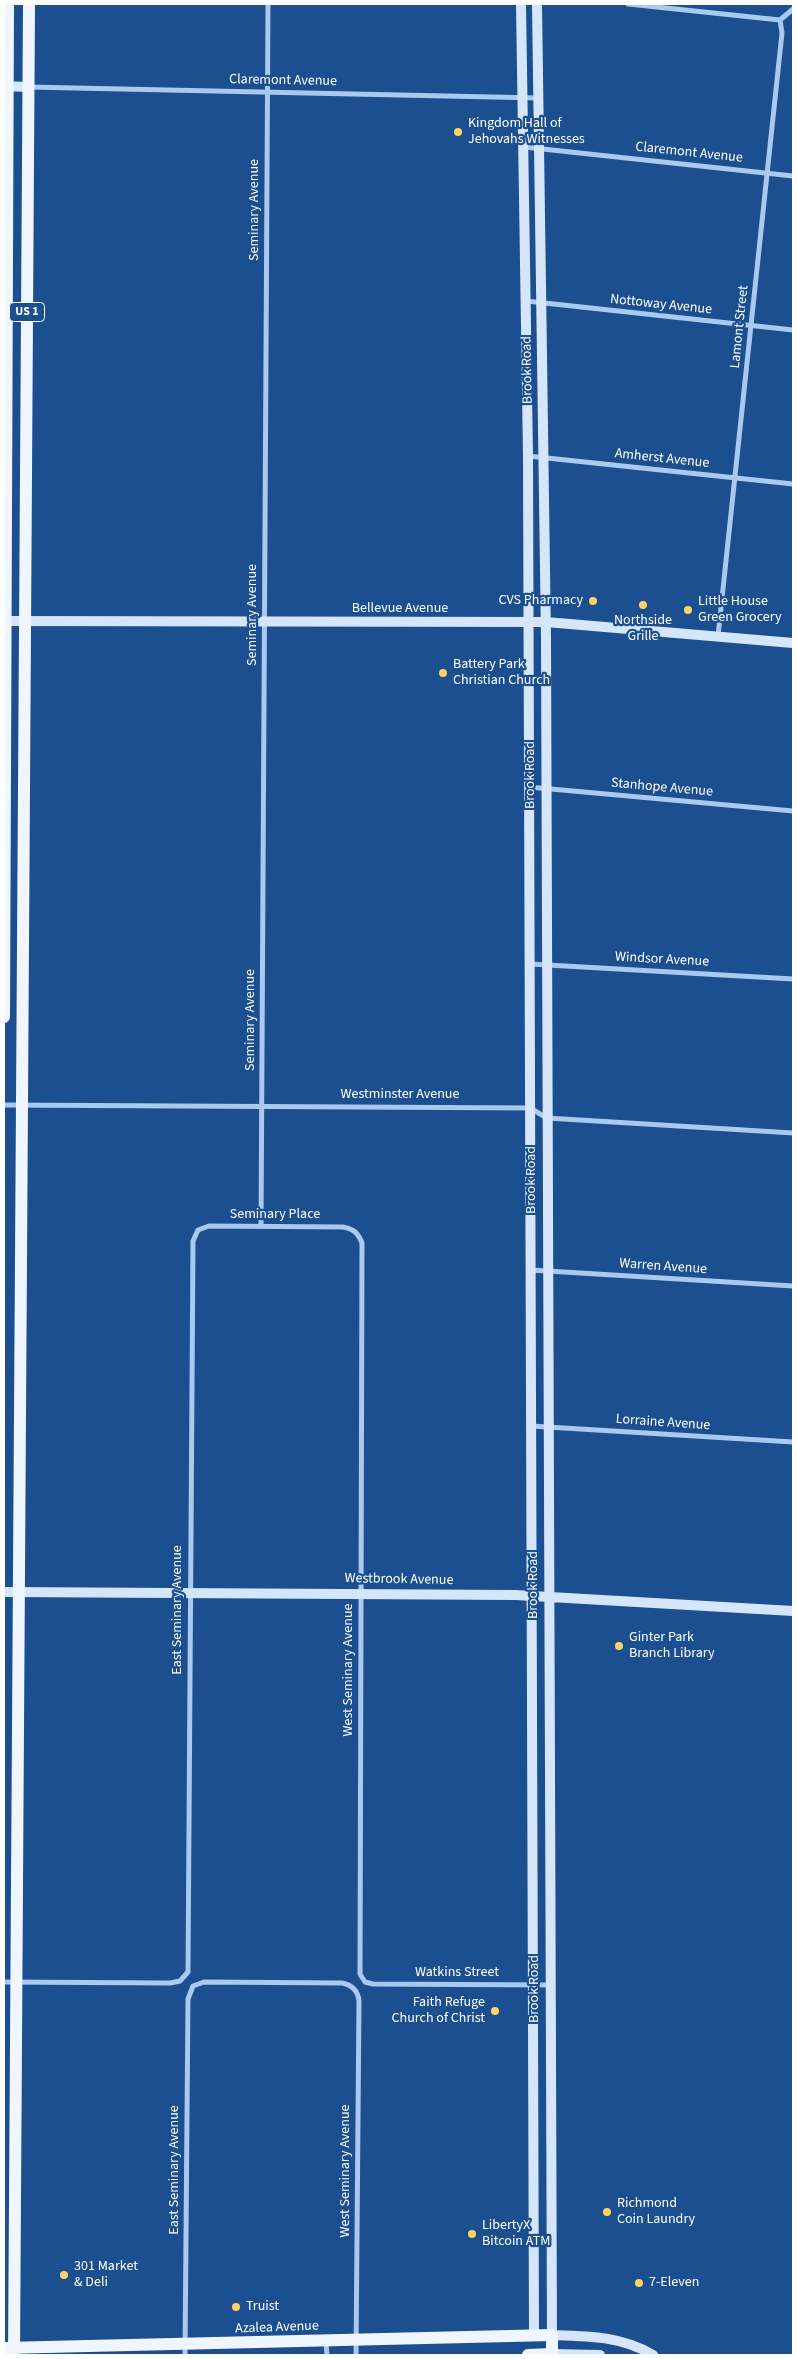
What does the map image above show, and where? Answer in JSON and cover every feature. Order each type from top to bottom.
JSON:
[{"type":"main road","name":"US 1","points":[[4,1017],[6,86],[8,4]]},
{"type":"main road","name":"US 1","points":[[10,2351],[9,1982],[17,1592],[29,4]]},
{"type":"main road","name":"Brook Road","points":[[521,4],[528,456],[534,2355]]},
{"type":"main road","name":"Brook Road","points":[[537,4],[546,622],[552,2355]]},
{"type":"main road","points":[[6,86],[28,87]]},
{"type":"main road","name":"Bellevue Avenue","points":[[5,621],[546,622],[793,643]]},
{"type":"main road","name":"Westbrook Avenue","points":[[4,1592],[360,1593],[549,1596],[793,1611]]},
{"type":"main road","points":[[552,2335],[614,2340],[632,2345],[653,2355]]},
{"type":"main road","name":"Azalea Avenue","points":[[10,2351],[185,2350],[326,2341],[552,2335]]},
{"type":"main road","points":[[528,2355],[600,2355]]},
{"type":"street","name":"Seminary Avenue","points":[[261,1226],[268,4]]},
{"type":"street","points":[[628,4],[780,20],[793,9]]},
{"type":"street","name":"Lamont Street","points":[[718,636],[768,173],[782,33],[780,20]]},
{"type":"street","name":"Claremont Avenue","points":[[28,87],[539,98]]},
{"type":"street","name":"Claremont Avenue","points":[[523,147],[793,176]]},
{"type":"street","name":"Nottoway Avenue","points":[[526,301],[793,330]]},
{"type":"street","name":"Amherst Avenue","points":[[528,456],[793,484]]},
{"type":"street","name":"Stanhope Avenue","points":[[529,787],[793,811]]},
{"type":"street","name":"Windsor Avenue","points":[[530,964],[793,979]]},
{"type":"street","name":"Westminster Avenue","points":[[4,1105],[530,1108]]},
{"type":"street","points":[[530,1108],[547,1118],[793,1133]]},
{"type":"street","name":"Seminary Place","points":[[193,1241],[198,1230],[209,1226],[343,1227],[352,1228],[360,1237]]},
{"type":"street","name":"West Seminary Avenue","points":[[360,1237],[362,1243],[359,1970],[365,1982]]},
{"type":"street","name":"East Seminary Avenue","points":[[9,1982],[170,1983],[184,1979],[188,1967],[189,1593],[193,1241]]},
{"type":"street","name":"Warren Avenue","points":[[531,1270],[793,1286]]},
{"type":"street","name":"Lorraine Avenue","points":[[530,1426],[793,1442]]},
{"type":"street","name":"West Seminary Avenue","points":[[193,1986],[204,1982],[342,1983],[354,1989],[359,2001],[356,2355]]},
{"type":"street","name":"Watkins Street","points":[[365,1982],[378,1984],[550,1985]]},
{"type":"street","name":"East Seminary Avenue","points":[[185,2350],[188,1999],[193,1986]]},
{"type":"street","points":[[326,2341],[327,2355]]},
{"type":"place","name":"Kingdom Hall of Jehovahs Witnesses","points":[[458,132]]},
{"type":"place","name":"CVS Pharmacy","points":[[593,601]]},
{"type":"place","name":"Northside Grille","points":[[643,605]]},
{"type":"place","name":"Little House Green Grocery","points":[[688,610]]},
{"type":"place","name":"Battery Park Christian Church","points":[[443,673]]},
{"type":"place","name":"Ginter Park Branch Library","points":[[619,1646]]},
{"type":"place","name":"Faith Refuge Church of Christ","points":[[495,2011]]},
{"type":"place","name":"Richmond Coin Laundry","points":[[607,2212]]},
{"type":"place","name":"LibertyX Bitcoin ATM","points":[[472,2234]]},
{"type":"place","name":"301 Market & Deli","points":[[64,2275]]},
{"type":"place","name":"7-Eleven","points":[[639,2283]]},
{"type":"place","name":"Truist","points":[[236,2307]]}]
